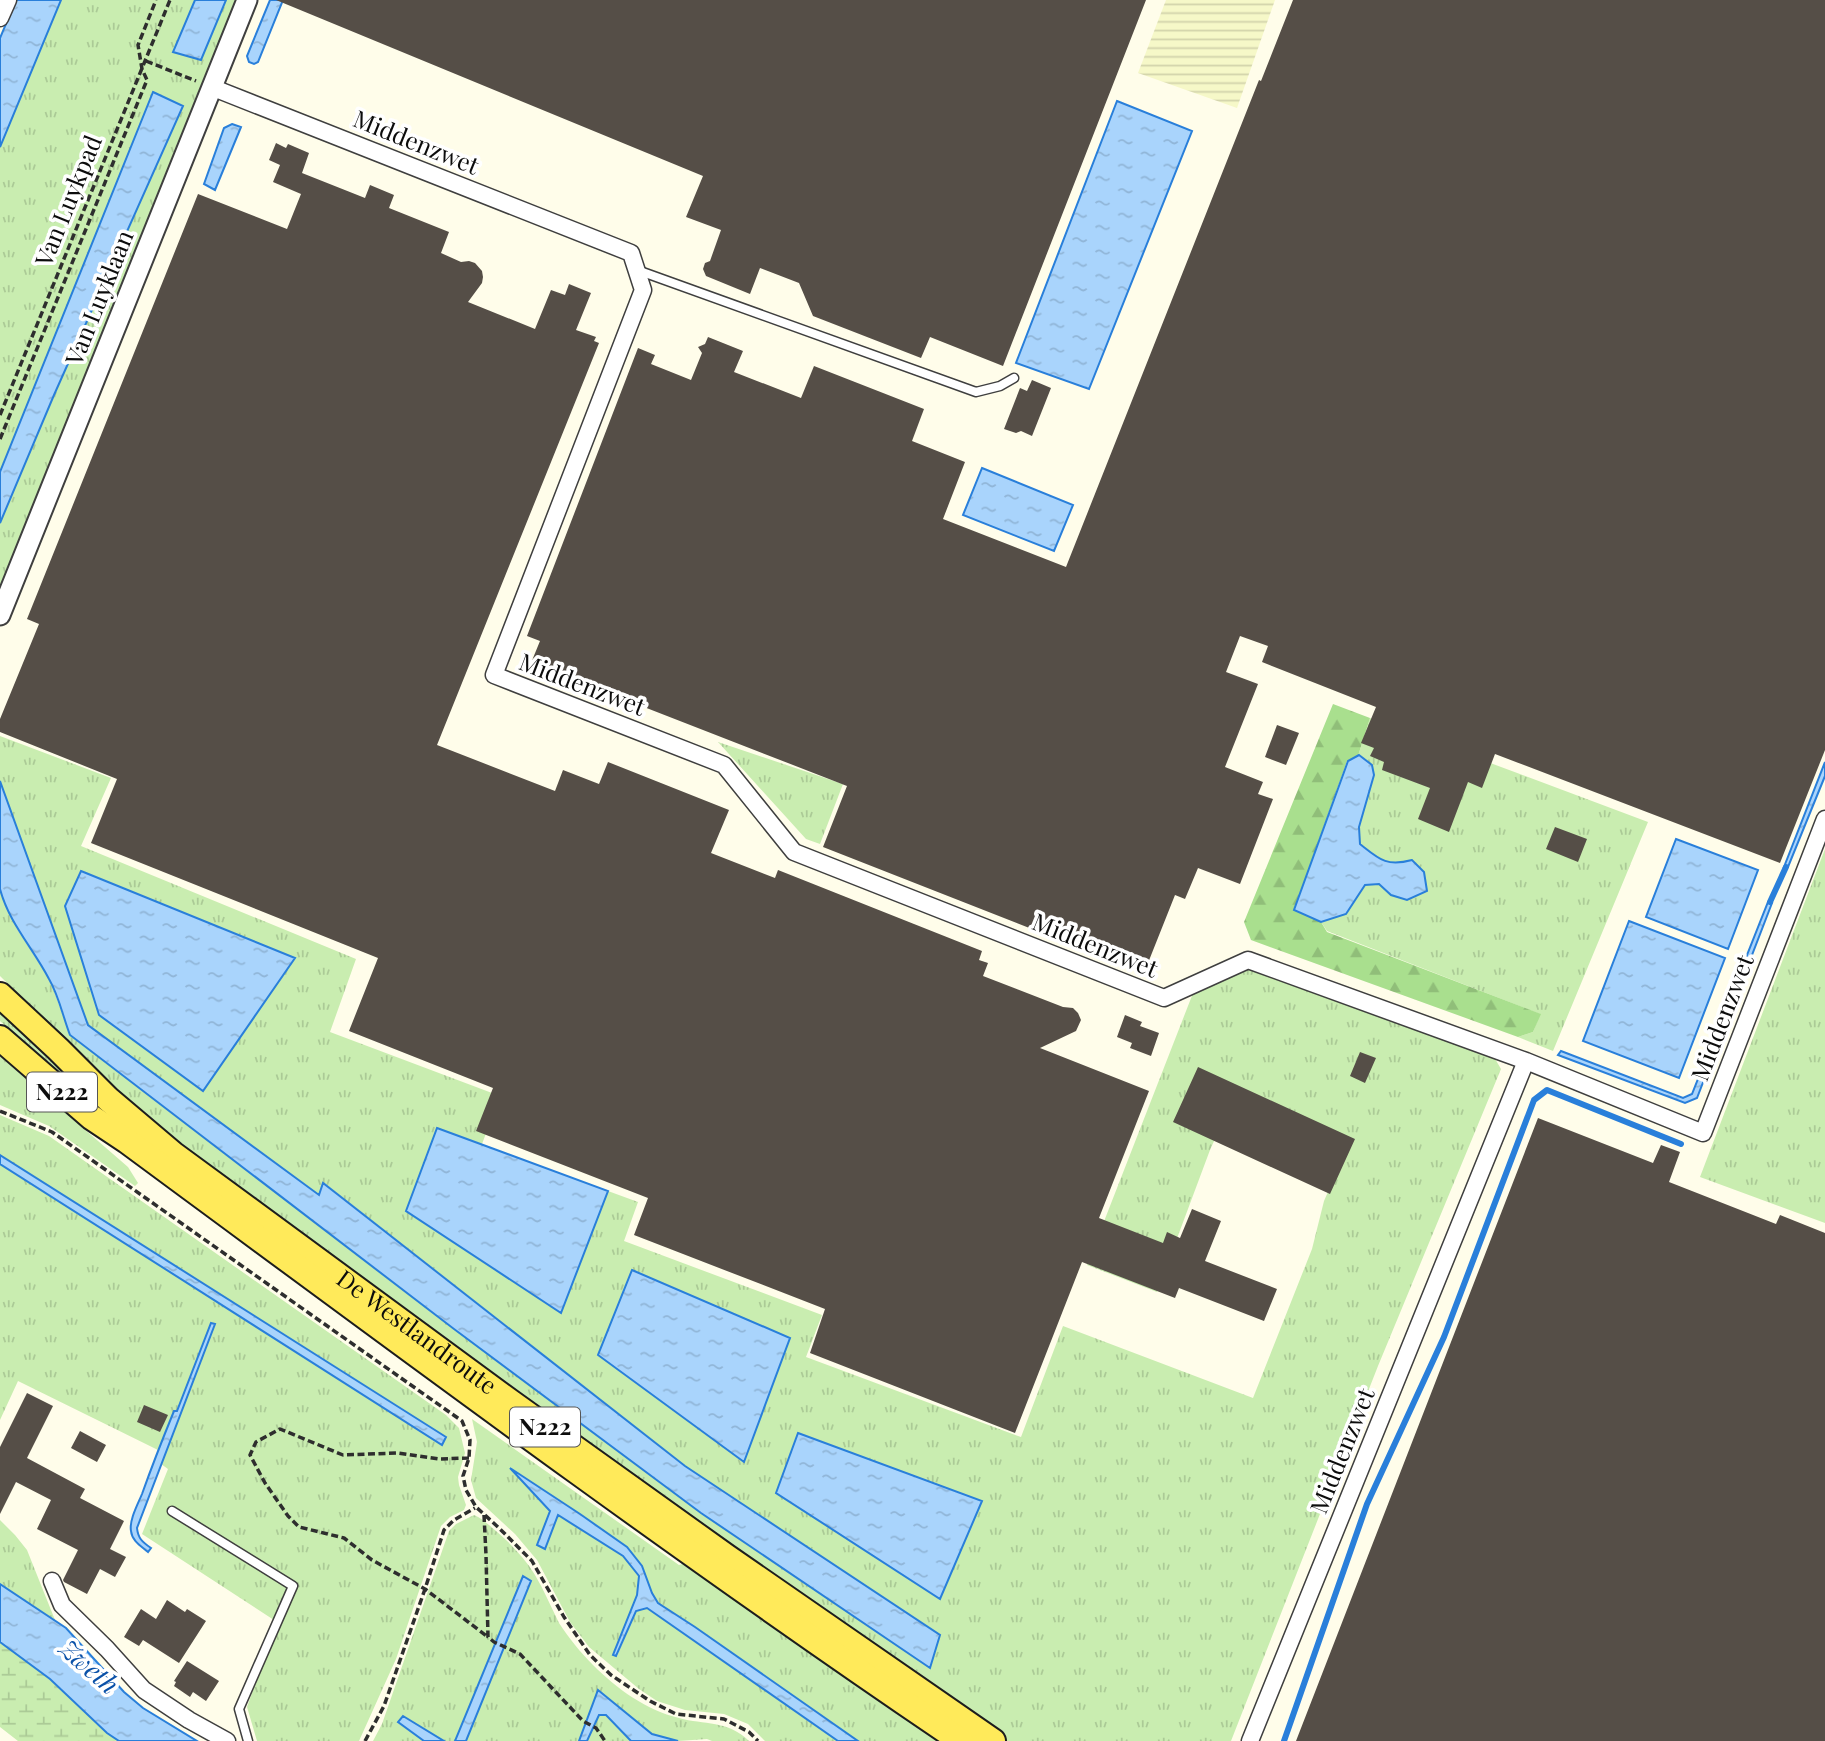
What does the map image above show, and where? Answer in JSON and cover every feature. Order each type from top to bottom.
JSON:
[{"type":"main road","name":"De Westlandroute","points":[[0,995],[108,1099],[173,1154],[727,1557],[993,1741]]},
{"type":"main road","name":"De Westlandroute","points":[[0,1038],[92,1117],[505,1421],[961,1741]]},
{"type":"street","points":[[0,18],[8,0]]},
{"type":"street","name":"Van Luyklaan","points":[[0,615],[247,0]]},
{"type":"street","name":"Middenzwet","points":[[211,87],[631,253],[643,290],[494,675],[724,765],[794,852],[1164,998],[1248,960],[1526,1061],[1703,1133],[1825,819]]},
{"type":"street","name":"Middenzwet","points":[[1250,1741],[1526,1061]]},
{"type":"street","points":[[52,1581],[62,1605],[144,1690],[227,1741]]},
{"type":"lane","points":[[636,270],[976,392],[1000,386],[1014,378]]},
{"type":"lane","points":[[172,1511],[293,1586],[239,1709],[248,1741]]},
{"type":"path","points":[[0,439],[147,80],[142,69],[138,45],[156,0]]},
{"type":"path","name":"Van Luykpad","points":[[0,415],[170,0]]},
{"type":"path","points":[[146,61],[211,87]]},
{"type":"path","points":[[0,1111],[52,1132],[462,1421],[470,1440],[469,1458],[463,1476],[466,1490],[476,1507],[532,1561],[564,1617],[590,1655],[611,1675],[650,1701],[676,1714],[724,1719],[749,1732],[758,1741]]},
{"type":"path","points":[[469,1458],[439,1460],[398,1453],[343,1455],[280,1429],[256,1442],[250,1455],[265,1483],[299,1527],[344,1538],[372,1560],[425,1589],[494,1642],[520,1654],[583,1721],[596,1728],[606,1741]]},
{"type":"path","points":[[365,1741],[384,1706],[444,1530],[454,1520],[476,1507]]},
{"type":"path","points":[[484,1514],[488,1637]]},
{"type":"green space","points":[[61,0],[239,0],[211,60],[0,586],[0,147]]},
{"type":"green space","points":[[1166,0],[1275,0],[1237,108],[1138,73]]},
{"type":"green space","points":[[1333,704],[1370,718],[1358,756],[1347,761],[1294,910],[1321,922],[1327,932],[1541,1014],[1533,1032],[1518,1037],[1251,940],[1244,922]]},
{"type":"green space","points":[[1370,718],[1648,822],[1553,1051],[1518,1037],[1533,1032],[1540,1014],[1327,931],[1321,922],[1346,914],[1365,885],[1379,884],[1391,895],[1398,864],[1382,861],[1360,844],[1359,827],[1374,775],[1358,756]]},
{"type":"green space","points":[[0,736],[111,778],[81,846],[356,959],[330,1032],[500,1096],[482,1144],[437,1128],[561,1312],[608,1191],[638,1202],[624,1241],[822,1315],[806,1357],[1021,1437],[1063,1326],[1253,1398],[1312,1249],[1324,1201],[1350,1141],[1237,1090],[1210,1150],[1157,1292],[1087,1265],[1195,988],[1247,965],[1494,1057],[1501,1069],[1378,1366],[1231,1741],[1006,1741],[730,1552],[198,1171],[0,976],[0,889],[17,929],[50,980],[70,1035],[454,1329],[701,1513],[930,1668],[685,1466],[324,1183],[320,1196],[88,1025],[0,781]]},
{"type":"green space","points":[[718,742],[843,784],[820,844],[806,839]]},
{"type":"green space","points":[[1825,849],[1825,1223],[1700,1177]]},
{"type":"green space","points":[[0,1012],[119,1116],[160,1158],[90,1101],[0,1021]]},
{"type":"green space","points":[[0,1056],[128,1167],[138,1183],[135,1186],[49,1126],[0,1105]]},
{"type":"green space","points":[[0,1115],[49,1136],[446,1415],[459,1428],[465,1453],[458,1477],[466,1505],[464,1510],[450,1517],[441,1526],[396,1659],[359,1741],[257,1741],[247,1707],[277,1622],[142,1534],[168,1469],[161,1464],[176,1412],[174,1411],[158,1450],[18,1381],[0,1420],[0,1164],[442,1444],[344,1372],[0,1155]]},
{"type":"green space","points":[[472,1419],[679,1565],[686,1563],[948,1741],[858,1741],[658,1603],[642,1566],[513,1471],[550,1511],[545,1548],[558,1514],[623,1556],[639,1576],[637,1595],[613,1655],[617,1656],[636,1611],[647,1608],[838,1741],[765,1741],[748,1724],[724,1714],[685,1710],[657,1701],[639,1689],[589,1647],[570,1622],[537,1560],[515,1534],[476,1498],[471,1480],[477,1442]]},
{"type":"green space","points":[[474,1515],[507,1541],[522,1557],[535,1575],[566,1634],[588,1660],[612,1682],[655,1710],[679,1718],[724,1726],[749,1741],[678,1741],[652,1734],[598,1691],[579,1741],[466,1741],[531,1582],[503,1626],[455,1741],[444,1741],[403,1716],[398,1723],[424,1741],[373,1741],[382,1724],[449,1531],[456,1524]]},
{"type":"green space","points":[[0,1520],[27,1550],[55,1620],[0,1584]]},
{"type":"green space","points":[[0,1642],[50,1679],[119,1741],[18,1741],[0,1727]]},
{"type":"green space","points":[[598,1715],[606,1715],[631,1741],[587,1741]]},
{"type":"water","points":[[16,0],[61,0],[0,147],[0,38]]},
{"type":"water","points":[[195,0],[226,0],[201,60],[173,52]]},
{"type":"water","points":[[270,0],[283,0],[258,62],[254,64],[249,62],[247,56]]},
{"type":"water","points":[[153,92],[183,106],[0,523],[0,472]]},
{"type":"water","points":[[1117,101],[1192,131],[1089,389],[1016,363]]},
{"type":"water","points":[[232,124],[241,127],[215,190],[204,184],[224,128]]},
{"type":"water","points":[[982,468],[1073,505],[1054,551],[963,515]]},
{"type":"water","points":[[1359,755],[1372,765],[1374,775],[1359,827],[1360,844],[1372,854],[1389,862],[1412,860],[1424,872],[1427,891],[1407,900],[1391,895],[1379,884],[1365,885],[1346,914],[1321,922],[1294,910],[1348,761]]},
{"type":"water","points":[[1825,762],[1825,776],[1788,867],[1784,867]]},
{"type":"water","points":[[0,781],[88,1025],[319,1195],[323,1183],[685,1466],[940,1635],[930,1668],[701,1513],[454,1329],[70,1035],[52,986],[15,924],[0,889]]},
{"type":"water","points":[[1676,839],[1758,870],[1728,949],[1646,917]]},
{"type":"water","points":[[81,871],[295,958],[203,1091],[99,1015],[65,906]]},
{"type":"water","points":[[1768,902],[1772,903],[1697,1098],[1685,1103],[1558,1055],[1561,1051],[1683,1098],[1692,1094]]},
{"type":"water","points":[[1629,921],[1725,958],[1679,1078],[1583,1041]]},
{"type":"water","points":[[437,1128],[608,1191],[561,1313],[406,1211]]},
{"type":"water","points":[[0,1155],[446,1437],[442,1445],[0,1164]]},
{"type":"water","points":[[632,1270],[790,1338],[744,1462],[598,1355]]},
{"type":"water","points":[[211,1323],[215,1324],[137,1528],[141,1540],[151,1548],[148,1552],[133,1538],[133,1517]]},
{"type":"water","points":[[798,1433],[982,1501],[940,1599],[776,1493]]},
{"type":"water","points":[[510,1468],[627,1547],[642,1566],[658,1603],[858,1741],[838,1741],[647,1608],[636,1611],[616,1656],[613,1655],[637,1595],[639,1576],[623,1556],[558,1515],[545,1549],[537,1545],[550,1511]]},
{"type":"water","points":[[523,1576],[531,1581],[466,1741],[455,1741]]},
{"type":"water","name":"Zweth","points":[[0,1584],[66,1628],[124,1692],[143,1708],[197,1741],[119,1741],[107,1733],[50,1679],[0,1642]]},
{"type":"water","points":[[598,1690],[652,1734],[678,1741],[631,1741],[606,1715],[599,1715],[587,1741],[579,1741]]},
{"type":"water","points":[[403,1716],[444,1741],[424,1741],[398,1722]]},
{"type":"building","points":[[276,0],[1146,0],[1003,366],[930,337],[921,358],[813,316],[799,283],[760,268],[750,294],[706,276],[703,269],[705,263],[710,261],[721,230],[686,217],[703,176]]},
{"type":"building","points":[[1293,0],[1825,0],[1825,750],[1780,863],[1495,754],[1482,788],[1468,782],[1449,832],[1418,819],[1430,788],[1382,770],[1384,762],[1370,756],[1374,748],[1361,743],[1376,707],[1262,662],[1268,646],[1240,636],[1226,672],[1258,684],[1225,767],[1263,782],[1258,794],[1273,799],[1240,884],[1198,868],[1185,899],[1175,895],[1144,973],[823,847],[847,786],[531,663],[540,641],[527,636],[638,348],[655,355],[651,364],[691,380],[702,353],[698,347],[705,344],[708,337],[743,351],[734,372],[801,398],[814,366],[924,409],[912,441],[965,462],[943,519],[1066,567]]},
{"type":"building","points":[[276,143],[286,148],[288,144],[309,153],[302,173],[365,198],[370,185],[394,195],[389,208],[449,232],[441,253],[461,262],[475,263],[482,271],[482,283],[468,302],[535,329],[551,290],[565,295],[569,284],[591,293],[576,330],[596,337],[594,341],[599,343],[437,745],[555,791],[563,770],[599,784],[608,762],[729,810],[711,853],[775,878],[778,870],[982,951],[979,960],[988,963],[983,976],[1063,1007],[1073,1008],[1081,1020],[1076,1031],[1040,1048],[1149,1091],[1099,1218],[1163,1243],[1167,1232],[1180,1238],[1192,1209],[1221,1221],[1205,1261],[1277,1289],[1264,1321],[1179,1288],[1175,1298],[1082,1262],[1015,1433],[810,1353],[825,1309],[634,1235],[648,1198],[476,1131],[493,1088],[349,1031],[378,958],[91,843],[117,779],[0,732],[0,719],[39,624],[27,619],[198,194],[287,229],[301,194],[273,182],[280,165],[269,160]]},
{"type":"building","points":[[1032,380],[1051,388],[1032,436],[1021,431],[1016,433],[1004,429],[1020,388],[1027,391]]},
{"type":"building","points":[[1277,725],[1299,733],[1286,765],[1265,757]]},
{"type":"building","points":[[1555,827],[1587,839],[1578,862],[1546,849]]},
{"type":"building","points":[[1125,1015],[1142,1022],[1140,1026],[1159,1033],[1151,1056],[1130,1048],[1132,1043],[1117,1037]]},
{"type":"building","points":[[1360,1052],[1376,1058],[1365,1083],[1350,1076]]},
{"type":"building","points":[[1198,1067],[1355,1139],[1330,1194],[1173,1122]]},
{"type":"building","points":[[1538,1118],[1653,1163],[1661,1145],[1680,1152],[1669,1182],[1776,1224],[1780,1215],[1825,1233],[1825,1741],[1296,1741]]},
{"type":"building","points":[[27,1393],[53,1406],[27,1458],[85,1489],[80,1498],[124,1521],[110,1549],[126,1557],[115,1577],[100,1569],[87,1594],[63,1580],[78,1550],[37,1529],[51,1500],[16,1482],[0,1514],[0,1447]]},
{"type":"building","points":[[144,1405],[168,1415],[160,1432],[137,1422]]},
{"type":"building","points":[[80,1431],[106,1445],[97,1462],[71,1448]]},
{"type":"building","points":[[167,1600],[206,1621],[179,1663],[143,1640],[139,1646],[124,1637],[141,1609],[156,1619]]},
{"type":"building","points":[[187,1661],[219,1681],[206,1701],[193,1692],[190,1697],[174,1686],[174,1681]]},
{"type":"waterway","points":[[1770,902],[1786,867]]},
{"type":"waterway","points":[[1284,1741],[1367,1504],[1444,1337],[1534,1100],[1547,1090],[1681,1144]]}]
